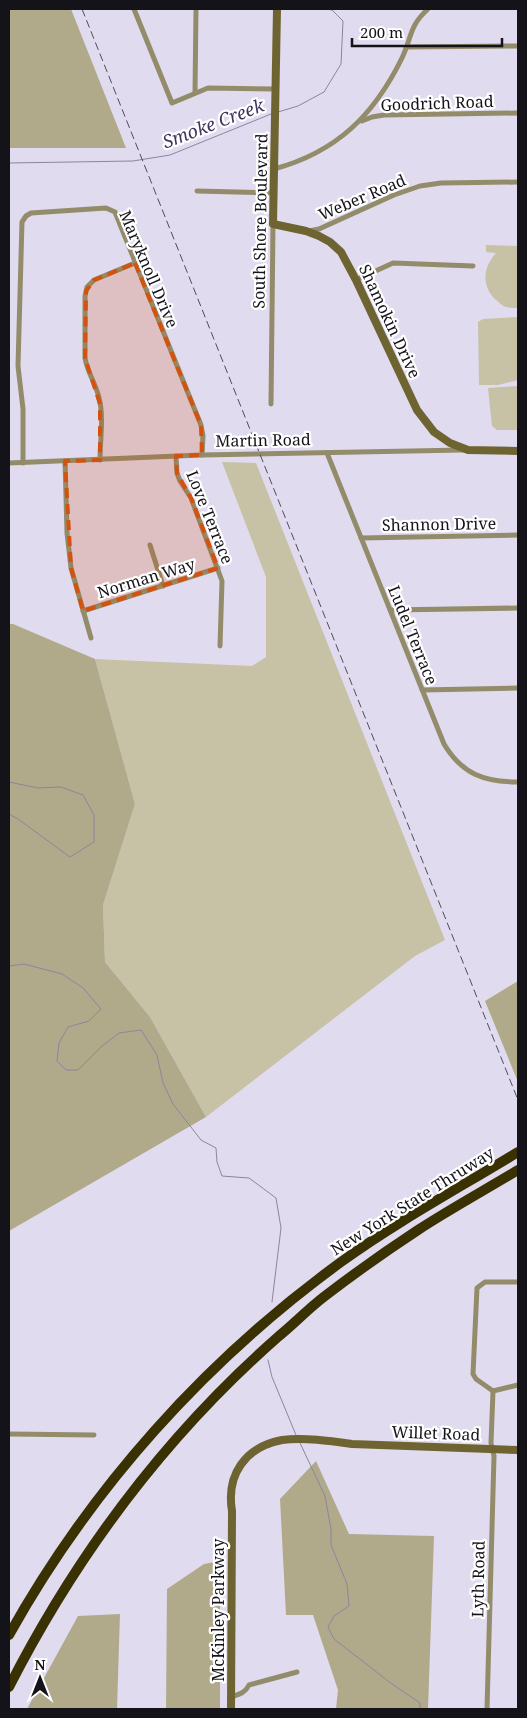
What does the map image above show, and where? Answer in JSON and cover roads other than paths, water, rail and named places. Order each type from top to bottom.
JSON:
[{"type":"highway","name":"New York State Thruway","points":[[9,1635],[57,1554],[100,1496],[148,1436],[230,1353],[287,1303],[342,1262],[413,1214],[518,1152]]},
{"type":"highway","name":"New York State Thruway","points":[[9,1687],[46,1617],[109,1522],[142,1478],[208,1403],[243,1368],[324,1298],[418,1230],[518,1170]]},
{"type":"street","points":[[134,9],[172,102],[208,88],[275,89]]},
{"type":"street","points":[[195,93],[196,9]]},
{"type":"street","name":"South Shore Boulevard","points":[[271,404],[276,9]]},
{"type":"street","points":[[274,169],[314,154],[358,124],[383,93],[406,47],[413,26],[428,9]]},
{"type":"street","points":[[406,47],[518,46]]},
{"type":"street","name":"Goodrich Road","points":[[358,124],[372,117],[384,115],[518,113]]},
{"type":"street","name":"Weber Road","points":[[306,231],[319,229],[394,195],[420,186],[518,182]]},
{"type":"street","points":[[196,191],[274,193]]},
{"type":"street","name":"Maryknoll Drive","points":[[23,463],[23,409],[18,366],[23,218],[31,213],[110,209],[115,212],[201,425],[203,436],[202,456]]},
{"type":"street","name":"Shamokin Drive","points":[[273,224],[306,231],[319,236],[335,246],[346,259],[421,418],[440,437],[468,450]]},
{"type":"street","points":[[100,460],[100,404],[97,390],[86,366],[85,358],[86,291],[94,280],[136,263]]},
{"type":"street","points":[[356,280],[393,263],[473,266]]},
{"type":"street","name":"Martin Road","points":[[9,463],[176,456],[468,450],[518,451]]},
{"type":"street","name":"Ludel Terrace","points":[[327,453],[444,744],[455,760],[468,771],[484,778],[503,782],[518,782]]},
{"type":"street","name":"Love Terrace","points":[[176,456],[177,473],[191,498],[222,581],[220,646]]},
{"type":"street","points":[[65,462],[67,533],[71,568],[91,638]]},
{"type":"street","name":"Shannon Drive","points":[[361,538],[518,535]]},
{"type":"street","points":[[150,545],[163,586]]},
{"type":"street","name":"Norman Way","points":[[83,610],[218,568]]},
{"type":"street","points":[[390,610],[518,608]]},
{"type":"street","points":[[422,690],[518,688]]},
{"type":"street","points":[[518,1282],[485,1282],[477,1288],[473,1374],[476,1379],[493,1391],[518,1385]]},
{"type":"street","name":"Lyth Road","points":[[487,1709],[494,1456],[491,1443],[493,1391]]},
{"type":"street","points":[[9,1434],[94,1435]]},
{"type":"street","name":"Willet Road","points":[[254,1454],[268,1444],[283,1443],[518,1450]]},
{"type":"street","name":"McKinley Parkway","points":[[231,1709],[232,1511],[230,1496],[232,1482],[238,1468],[254,1454]]},
{"type":"street","points":[[231,1697],[242,1694],[249,1684],[256,1681],[297,1672]]},
{"type":"waterway","name":"Smoke Creek","points":[[278,112],[298,106],[324,92],[341,64],[343,21],[332,10],[325,9]]},
{"type":"waterway","name":"Smoke Creek","points":[[9,163],[133,161],[170,155],[271,114]]},
{"type":"waterway","points":[[9,782],[38,788],[61,787],[83,795],[94,815],[94,842],[70,857],[9,814]]},
{"type":"waterway","points":[[9,966],[24,964],[62,974],[83,988],[101,1009],[89,1021],[68,1027],[59,1043],[57,1061],[66,1070],[78,1070],[101,1047],[119,1033],[141,1030],[157,1055],[163,1083],[173,1104],[201,1140],[216,1148],[217,1162],[222,1176],[249,1178],[276,1198],[281,1228],[272,1302]]},
{"type":"waterway","points":[[268,1360],[272,1377],[296,1435]]},
{"type":"waterway","points":[[300,1443],[325,1496],[331,1529],[331,1545],[347,1584],[349,1606],[334,1616],[328,1627],[334,1639],[420,1703],[420,1709]]},
{"type":"railway","points":[[82,9],[518,1100]]}]
